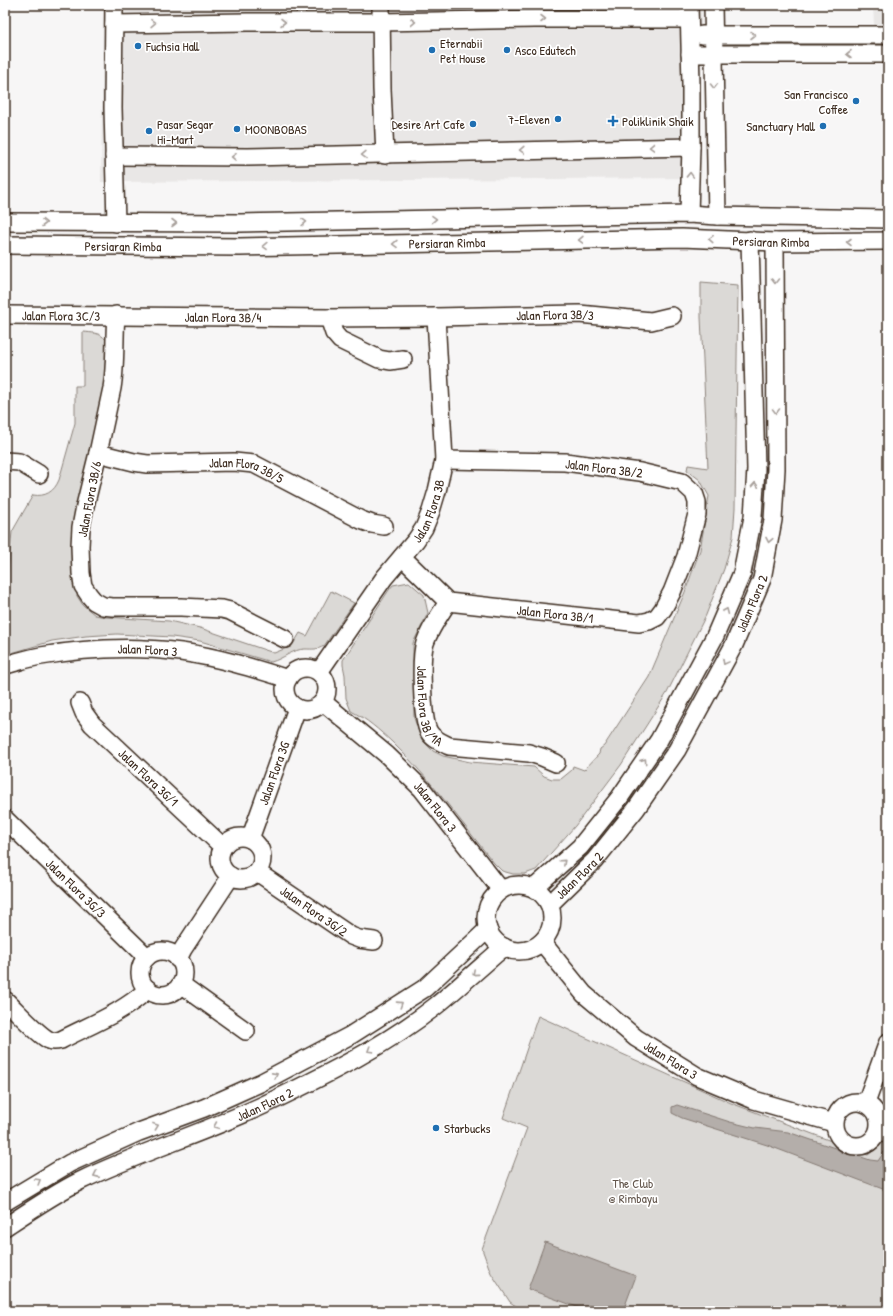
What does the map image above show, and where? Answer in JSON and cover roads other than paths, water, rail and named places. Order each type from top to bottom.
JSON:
[{"type":"street","points":[[114,5],[113,108],[116,223]]},
{"type":"street","points":[[381,5],[382,89],[385,155]]},
{"type":"street","points":[[713,5],[717,216]]},
{"type":"street","points":[[114,24],[535,19],[689,20],[714,35],[888,35]]},
{"type":"street","points":[[689,20],[691,84],[689,214]]},
{"type":"street","points":[[690,54],[888,54]]},
{"type":"street","points":[[114,156],[248,157],[385,155],[691,146]]},
{"type":"street","name":"Persiaran Rimba","points":[[5,222],[249,223],[689,214],[717,216],[888,219]]},
{"type":"street","name":"Persiaran Rimba","points":[[5,245],[240,247],[682,238],[775,242],[888,241]]},
{"type":"street","name":"Jalan Flora 2","points":[[534,888],[580,847],[620,797],[659,740],[715,636],[742,573],[753,517],[756,469],[750,240]]},
{"type":"street","name":"Jalan Flora 2","points":[[550,904],[595,860],[636,809],[677,750],[734,645],[762,579],[773,520],[776,469],[775,242]]},
{"type":"street","name":"Jalan Flora 3B/3","points":[[436,317],[579,314],[651,321],[672,316]]},
{"type":"street","name":"Jalan Flora 3C/3","points":[[5,315],[116,315]]},
{"type":"street","name":"Jalan Flora 3B/4","points":[[116,315],[329,318],[436,317]]},
{"type":"street","name":"Jalan Flora 3B/6","points":[[116,315],[114,374],[81,527],[80,546],[83,586],[94,601],[103,606],[222,609],[239,615],[285,639]]},
{"type":"street","name":"Jalan Flora 3B","points":[[319,672],[372,594],[424,528],[437,491],[444,460],[436,317]]},
{"type":"street","points":[[329,318],[334,333],[340,340],[379,359],[390,361],[403,359]]},
{"type":"street","name":"Jalan Flora 3B/5","points":[[98,453],[147,464],[234,462],[254,464],[361,520],[384,526]]},
{"type":"street","name":"Jalan Flora 3B/2","points":[[444,460],[565,462],[640,472],[682,482],[694,493],[697,502],[697,514],[686,556]]},
{"type":"street","points":[[5,461],[19,462],[39,474]]},
{"type":"street","name":"Jalan Flora 3B/1","points":[[448,602],[639,623],[649,621],[657,617],[663,609],[672,592],[686,556]]},
{"type":"street","points":[[402,557],[448,602]]},
{"type":"street","name":"Jalan Flora 3B/1A","points":[[448,602],[431,628],[424,645],[422,669],[425,724],[430,733],[438,741],[449,746],[528,753],[542,757],[556,764]]},
{"type":"street","name":"Jalan Flora 3","points":[[5,665],[40,656],[74,651],[140,648],[182,652],[219,660],[288,679]]},
{"type":"street","points":[[305,668],[319,672],[324,677],[328,689],[324,702],[319,706],[308,710],[302,711],[297,708],[288,700],[285,686],[288,679],[298,670],[305,668]]},
{"type":"street","name":"Jalan Flora 3","points":[[324,702],[387,755],[422,789],[502,890]]},
{"type":"street","name":"Jalan Flora 3G/1","points":[[80,703],[84,713],[92,724],[223,847]]},
{"type":"street","name":"Jalan Flora 3G","points":[[250,839],[297,708]]},
{"type":"street","name":"Jalan Flora 3G/3","points":[[5,819],[147,957]]},
{"type":"street","points":[[245,837],[250,839],[259,847],[262,853],[260,866],[257,872],[247,878],[242,879],[230,876],[225,872],[222,866],[220,853],[223,847],[226,843],[235,838],[245,837]]},
{"type":"street","name":"Jalan Flora 3G/2","points":[[257,872],[351,936],[359,939],[374,941]]},
{"type":"street","points":[[178,959],[230,876]]},
{"type":"street","points":[[523,885],[534,888],[543,895],[550,904],[552,924],[548,934],[542,942],[533,948],[523,951],[512,950],[504,947],[494,939],[488,929],[486,918],[488,907],[493,897],[502,890],[512,886],[523,885]]},
{"type":"street","name":"Jalan Flora 2","points":[[5,1202],[70,1163],[139,1132],[204,1108],[260,1084],[351,1035],[424,988],[488,929]]},
{"type":"street","name":"Jalan Flora 3","points":[[542,942],[584,994],[636,1038],[697,1076],[754,1100],[834,1123]]},
{"type":"street","name":"Jalan Flora 2","points":[[5,1227],[79,1182],[147,1152],[212,1128],[269,1103],[347,1064],[406,1027],[437,1005],[504,947]]},
{"type":"street","points":[[163,951],[169,952],[178,959],[183,969],[182,980],[177,989],[168,994],[157,994],[148,989],[141,979],[140,973],[147,957],[163,951]]},
{"type":"street","points":[[180,985],[246,1031]]},
{"type":"street","points":[[5,1000],[41,1034],[54,1042],[61,1040],[137,999],[148,989]]},
{"type":"street","points":[[866,1103],[888,1042]]},
{"type":"street","points":[[858,1101],[866,1103],[872,1107],[879,1120],[877,1134],[866,1145],[851,1146],[844,1142],[835,1131],[834,1123],[836,1116],[844,1105],[858,1101]]},
{"type":"place","name":"Fuchsia Hall","points":[[138,46]]},
{"type":"place","name":"Eternabii Pet House","points":[[432,50]]},
{"type":"place","name":"Asco Edutech","points":[[507,50]]},
{"type":"place","name":"San Francisco Coffee","points":[[856,101]]},
{"type":"place","name":"7-Eleven","points":[[558,119]]},
{"type":"place","name":"Poliklinik Shaik","points":[[613,121]]},
{"type":"place","name":"Desire Art Cafe","points":[[473,124]]},
{"type":"place","name":"Sanctuary Mall","points":[[823,126]]},
{"type":"place","name":"MOONBOBAS","points":[[237,129]]},
{"type":"place","name":"Pasar Segar Hi-Mart","points":[[149,131]]},
{"type":"place","name":"Starbucks","points":[[436,1128]]},
{"type":"park label","name":"The Club @ Rimbayu","points":[[633,1190]]}]
